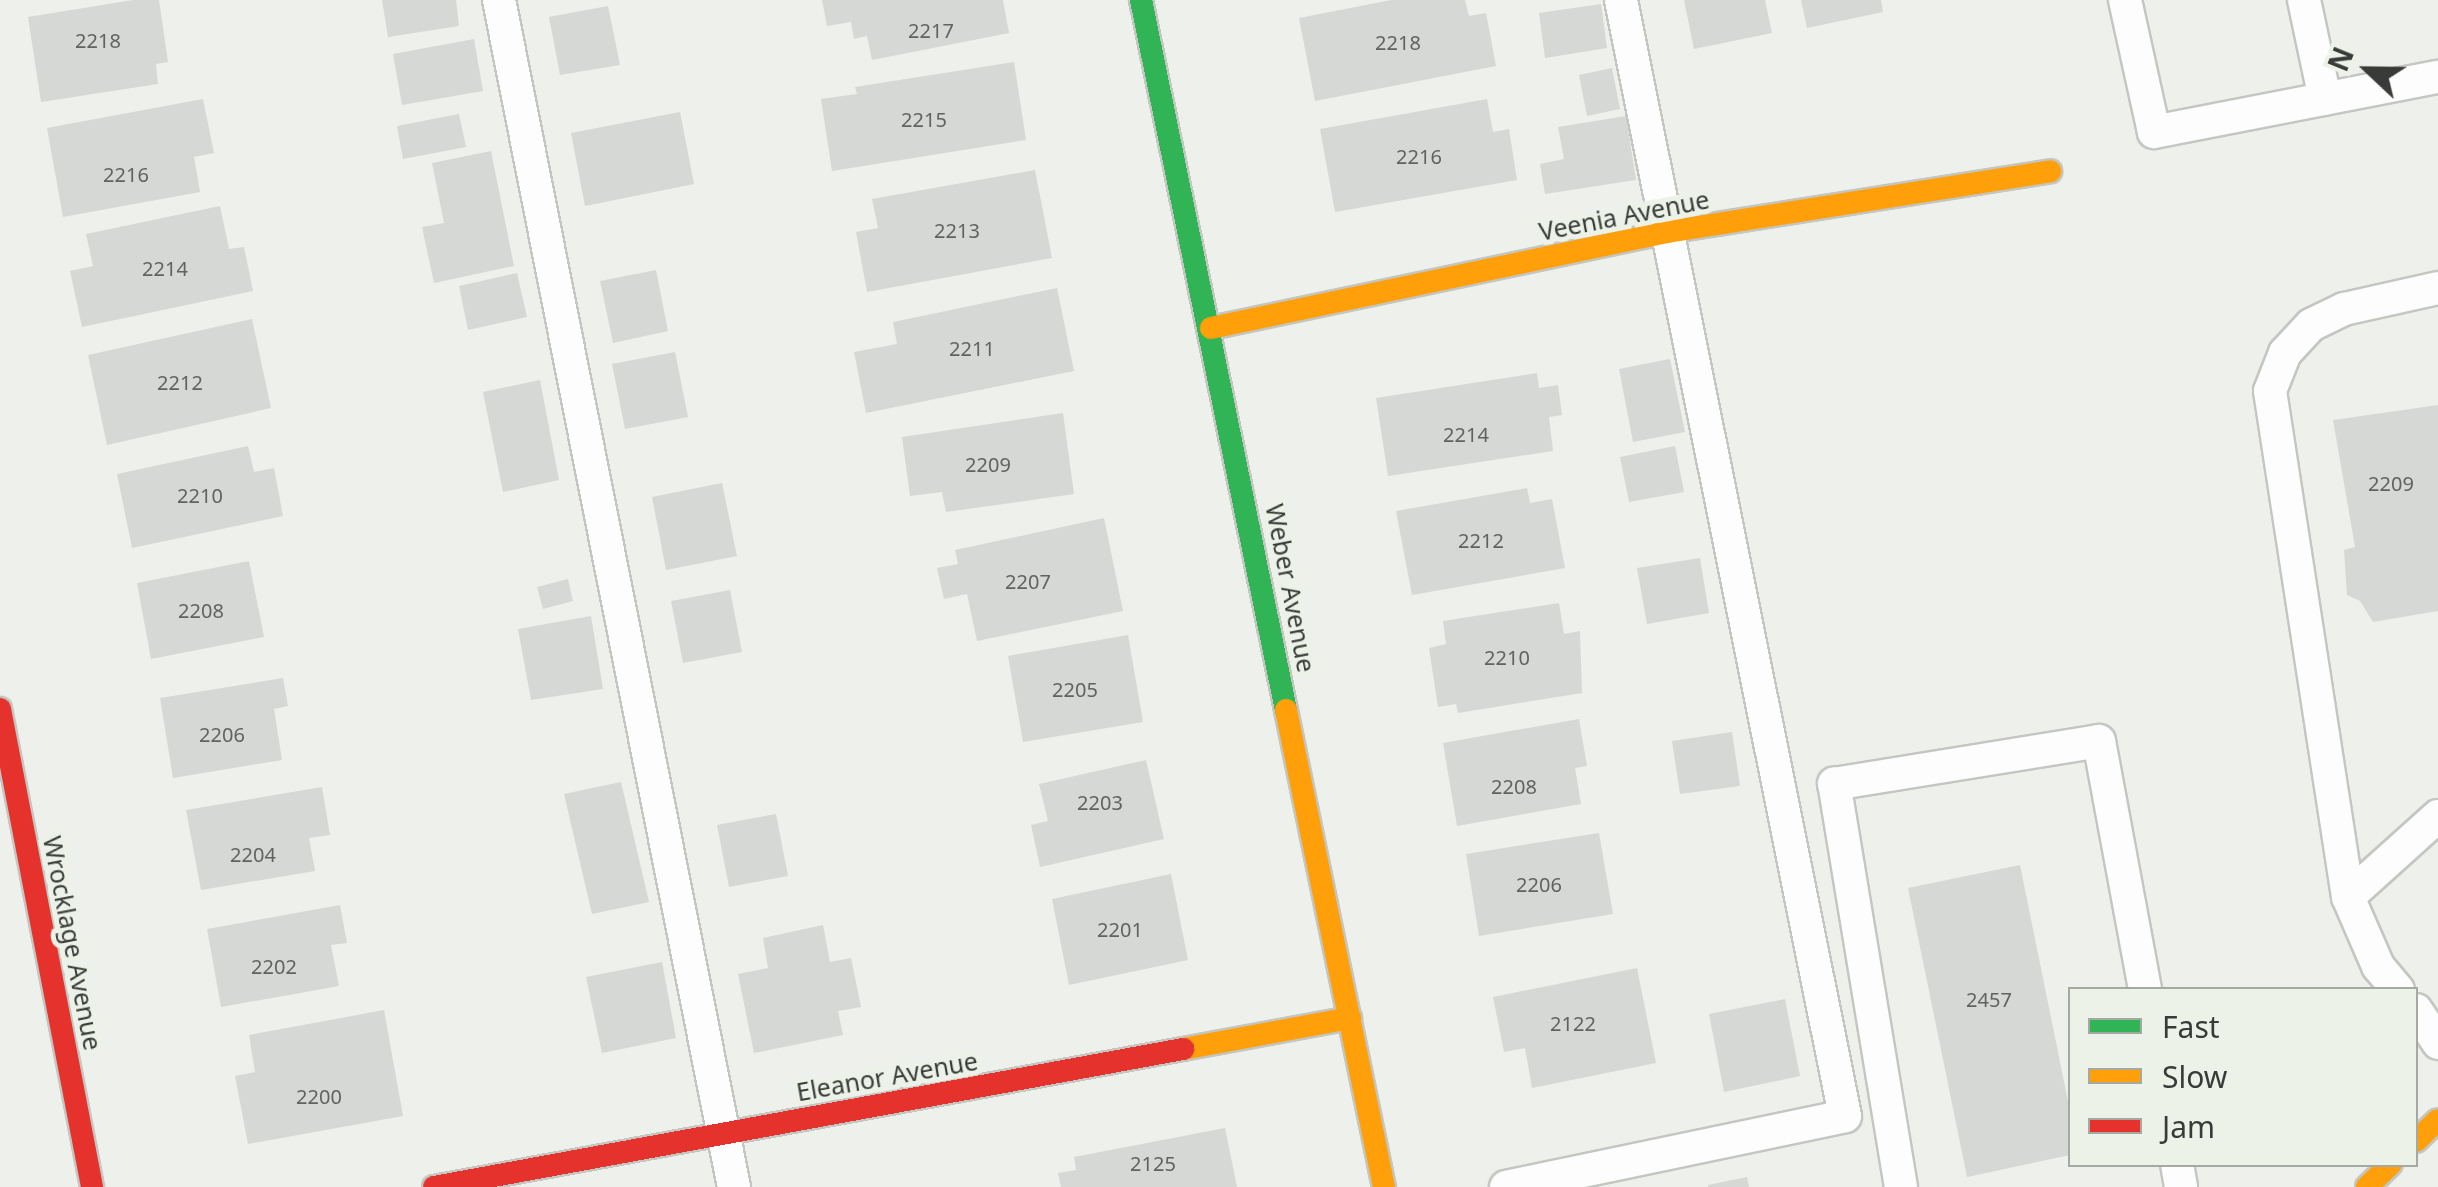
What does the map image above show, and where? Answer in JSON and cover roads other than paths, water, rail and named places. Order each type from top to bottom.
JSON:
[{"type":"street","name":"Weber Avenue","points":[[1142,0],[1384,1187]]},
{"type":"street","name":"Veenia Avenue","points":[[1211,328],[1667,232],[2050,170]]},
{"type":"street","name":"Wrocklage Avenue","points":[[0,709],[92,1187]]},
{"type":"street","name":"Eleanor Avenue","points":[[434,1187],[1350,1018]]},
{"type":"street","points":[[2418,1139],[2438,1120]]},
{"type":"street","points":[[2367,1187],[2388,1167]]},
{"type":"lane","points":[[499,0],[734,1187]]},
{"type":"lane","points":[[1506,1187],[1844,1116],[1622,0]]},
{"type":"lane","points":[[2124,0],[2154,132],[2438,77]]},
{"type":"lane","points":[[2304,0],[2325,99]]},
{"type":"lane","points":[[2396,987],[2378,966],[2348,897],[2270,391],[2285,353],[2311,324],[2344,309],[2438,288]]},
{"type":"lane","points":[[1901,1187],[1834,784],[2099,741],[2144,987]]},
{"type":"lane","points":[[2348,897],[2438,816]]},
{"type":"lane","points":[[2418,1013],[2438,1043]]}]
